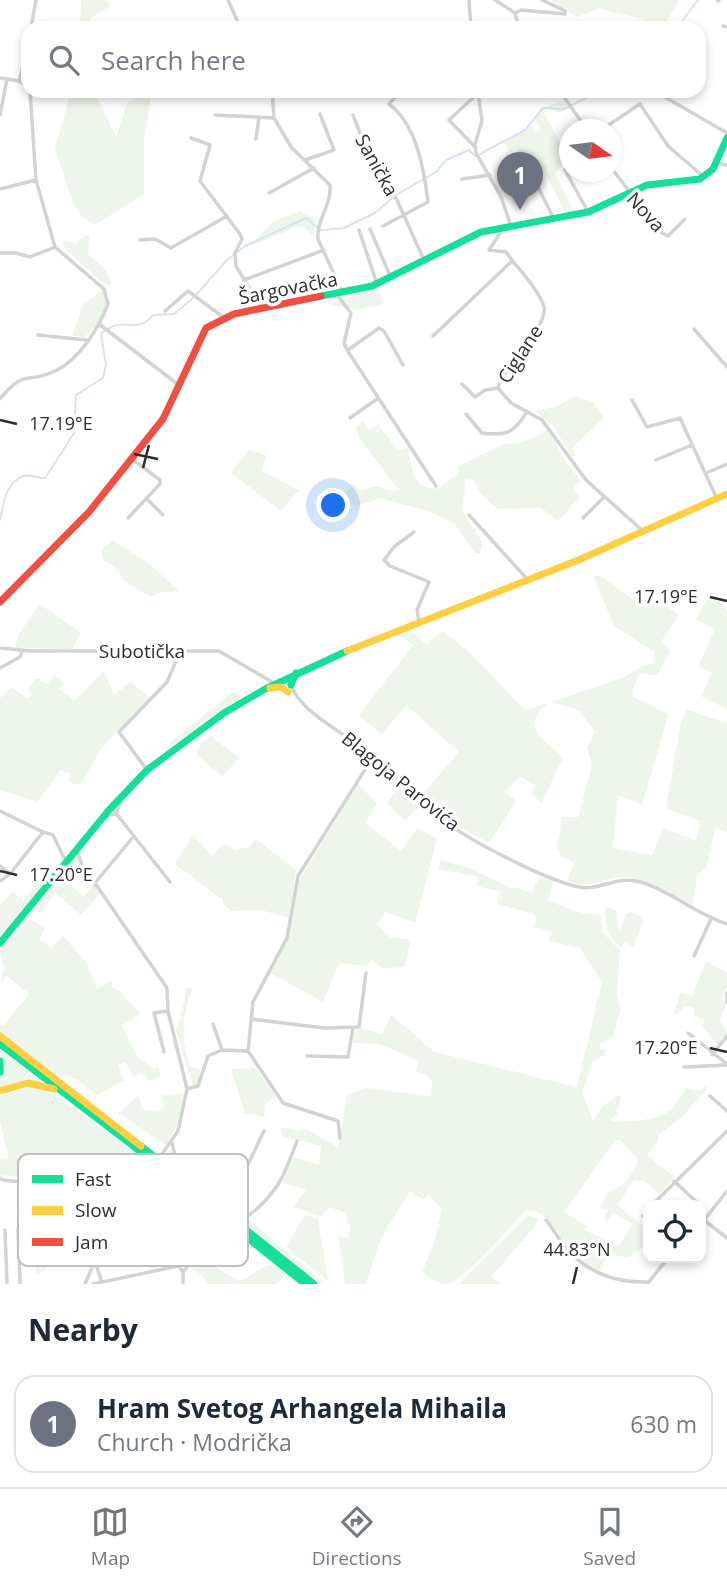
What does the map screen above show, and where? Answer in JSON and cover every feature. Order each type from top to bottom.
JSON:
[{"type":"main road","points":[[704,177],[716,163],[727,135]]},
{"type":"main road","name":"Šargovačka","points":[[0,602],[89,512],[163,419],[201,335],[212,322],[223,317],[340,294],[376,284],[477,234],[588,212],[647,185],[704,177]]},
{"type":"main road","points":[[0,943],[94,825],[123,794],[147,770],[214,719],[303,668],[644,533],[727,494]]},
{"type":"main road","points":[[261,691],[277,687],[290,688],[293,676],[303,668]]},
{"type":"main road","points":[[0,936],[10,930]]},
{"type":"main road","points":[[0,1036],[148,1154]]},
{"type":"main road","points":[[0,1044],[145,1154]]},
{"type":"main road","points":[[0,1061],[0,1072]]},
{"type":"main road","points":[[0,1091],[25,1083],[38,1084],[57,1091],[83,1107]]},
{"type":"main road","points":[[248,1233],[314,1284]]},
{"type":"main road","points":[[248,1239],[305,1284]]},
{"type":"street","points":[[32,21],[36,0]]},
{"type":"street","points":[[228,0],[238,21]]},
{"type":"street","points":[[469,0],[470,21]]},
{"type":"street","points":[[495,0],[515,13],[517,21]]},
{"type":"street","points":[[515,13],[525,10],[565,14],[565,11],[542,0]]},
{"type":"street","points":[[0,78],[19,81],[21,74]]},
{"type":"street","points":[[0,115],[7,79]]},
{"type":"street","points":[[0,399],[14,381],[52,373],[64,367],[99,324],[108,304],[104,289],[55,247],[36,180],[30,98]]},
{"type":"street","points":[[273,98],[274,118],[291,147],[326,179],[330,191],[328,208],[317,231],[340,294],[351,313],[344,343],[377,399],[436,486]]},
{"type":"street","name":"Sanička","points":[[383,226],[427,204],[421,155],[401,113],[389,104],[395,98]]},
{"type":"street","points":[[472,98],[449,120],[475,147]]},
{"type":"street","points":[[479,98],[482,119],[475,147],[490,175],[508,227]]},
{"type":"street","points":[[565,98],[580,119]]},
{"type":"street","points":[[666,98],[727,135]]},
{"type":"street","points":[[618,119],[640,104],[668,146],[704,177]]},
{"type":"street","points":[[304,160],[334,150],[320,114]]},
{"type":"street","points":[[215,115],[274,118]]},
{"type":"street","name":"Sanička","points":[[353,115],[370,159],[397,200],[424,261]]},
{"type":"street","points":[[256,139],[259,117]]},
{"type":"street","points":[[191,138],[210,145],[200,181],[242,239],[234,260],[262,309]]},
{"type":"street","points":[[716,163],[727,165]]},
{"type":"street","points":[[270,193],[314,168]]},
{"type":"street","points":[[462,179],[490,175]]},
{"type":"street","points":[[0,189],[36,180]]},
{"type":"street","points":[[572,182],[588,212]]},
{"type":"street","name":"Nova","points":[[621,182],[665,235],[685,219]]},
{"type":"street","points":[[536,183],[554,219]]},
{"type":"street","points":[[140,240],[155,239],[171,248],[227,216]]},
{"type":"street","name":"Ciglane","points":[[508,227],[490,244],[489,250],[503,250],[538,297],[544,311],[542,321],[510,363],[498,388],[511,404],[527,411],[552,430],[573,464],[603,498],[641,526],[644,533]]},
{"type":"street","points":[[370,229],[391,278]]},
{"type":"street","points":[[359,230],[376,284]]},
{"type":"street","points":[[0,253],[16,253],[30,257],[55,247]]},
{"type":"street","points":[[244,281],[324,250]]},
{"type":"street","points":[[433,336],[512,261]]},
{"type":"street","points":[[165,311],[186,292],[195,294],[223,317]]},
{"type":"street","points":[[99,324],[180,386]]},
{"type":"street","points":[[347,350],[379,328],[384,331],[403,365]]},
{"type":"street","points":[[694,329],[727,367]]},
{"type":"street","points":[[38,335],[87,340]]},
{"type":"street","points":[[462,384],[475,397],[485,390],[498,388]]},
{"type":"street","points":[[350,418],[377,399]]},
{"type":"street","points":[[632,400],[647,427],[680,418],[717,499]]},
{"type":"street","points":[[466,414],[482,433],[497,435],[510,433],[527,411]]},
{"type":"street","points":[[656,460],[692,445]]},
{"type":"street","points":[[128,518],[160,484],[160,480],[130,458]]},
{"type":"street","points":[[705,474],[726,464]]},
{"type":"street","points":[[583,518],[603,498]]},
{"type":"street","points":[[147,499],[163,515]]},
{"type":"street","points":[[469,515],[528,580]]},
{"type":"street","points":[[414,531],[394,547],[384,560],[390,566],[429,582],[417,610],[419,622]]},
{"type":"street","name":"Subotička","points":[[0,648],[22,651],[219,651],[274,683]]},
{"type":"street","points":[[0,668],[20,657],[22,651]]},
{"type":"street","points":[[147,770],[119,732],[167,682],[180,652]]},
{"type":"street","points":[[285,677],[284,683],[290,688]]},
{"type":"street","name":"Blagoja Parovića","points":[[290,688],[298,699],[373,757],[444,821],[541,874],[582,887],[622,879],[641,882],[711,919],[727,923]]},
{"type":"street","points":[[340,1138],[338,1121],[283,1103],[248,1051],[251,1019],[260,984],[287,938],[298,876],[373,757]]},
{"type":"street","points":[[94,825],[116,814],[123,794]]},
{"type":"street","points":[[111,807],[170,882]]},
{"type":"street","points":[[0,811],[53,835],[66,862]]},
{"type":"street","points":[[0,881],[10,874],[43,832]]},
{"type":"street","points":[[95,883],[134,836]]},
{"type":"street","points":[[76,849],[80,854],[85,875],[95,883],[166,985],[168,1011],[187,1089],[180,1125],[172,1143],[160,1154]]},
{"type":"street","points":[[0,866],[10,874]]},
{"type":"street","points":[[694,956],[711,919]]},
{"type":"street","points":[[251,1019],[353,1028],[361,1025],[366,973]]},
{"type":"street","points":[[727,993],[727,1002]]},
{"type":"street","points":[[164,1052],[154,1013],[168,1011]]},
{"type":"street","points":[[213,1024],[222,1050]]},
{"type":"street","points":[[307,1056],[348,1057],[353,1028]]},
{"type":"street","points":[[688,1033],[727,1065]]},
{"type":"street","points":[[712,1055],[727,1036]]},
{"type":"street","points":[[187,1089],[198,1087],[206,1059],[222,1050],[248,1051]]},
{"type":"street","points":[[684,1067],[727,1065]]},
{"type":"street","points":[[710,1096],[727,1111]]},
{"type":"street","points":[[248,1164],[264,1131]]},
{"type":"street","points":[[657,1200],[727,1131]]},
{"type":"street","points":[[248,1216],[267,1202],[279,1185],[297,1141]]},
{"type":"street","points":[[172,1143],[175,1154]]},
{"type":"street","points":[[0,1179],[18,1181]]},
{"type":"street","points":[[674,1181],[695,1200]]},
{"type":"street","points":[[706,1217],[727,1191]]},
{"type":"street","points":[[706,1210],[709,1213]]},
{"type":"street","points":[[546,1220],[568,1251],[589,1268],[626,1283],[648,1283],[664,1263]]},
{"type":"street","points":[[706,1225],[727,1238]]},
{"type":"street","points":[[5,1230],[7,1284]]},
{"type":"street","points":[[19,1266],[20,1284]]},
{"type":"street","points":[[85,1284],[92,1266]]},
{"type":"street","points":[[96,1266],[102,1283]]},
{"type":"street","points":[[93,1284],[178,1266],[183,1272]]},
{"type":"street","points":[[183,1284],[183,1272],[188,1266]]},
{"type":"shaded area","points":[[81,0],[108,0],[111,6],[89,21],[80,21]]},
{"type":"shaded area","points":[[549,0],[679,0],[666,21],[645,21],[599,9],[577,17]]},
{"type":"shaded area","points":[[69,98],[97,98],[116,137],[127,103],[136,98],[151,98],[144,140],[144,194],[95,225],[83,218],[74,205],[55,149]]},
{"type":"shaded area","points":[[564,100],[570,108],[559,113],[548,108],[543,111],[559,141],[559,169],[555,173],[574,211],[566,213],[543,169],[519,180],[514,168],[523,162],[517,148],[510,152],[504,142],[525,131],[530,124],[535,133],[541,130],[535,120],[540,109]]},
{"type":"shaded area","points":[[300,211],[316,220],[314,236],[304,227],[296,227],[249,247],[274,221]]},
{"type":"shaded area","points":[[85,235],[89,237],[88,254],[107,271],[112,286],[100,281],[63,246],[62,241],[77,243]]},
{"type":"shaded area","points":[[377,288],[384,304],[356,310],[330,304]]},
{"type":"shaded area","points":[[104,289],[105,310],[98,322],[84,338],[72,335],[83,305]]},
{"type":"shaded area","points":[[575,396],[593,402],[604,418],[573,447],[575,456],[571,456],[554,427],[534,411],[555,407]]},
{"type":"shaded area","points":[[363,421],[369,430],[378,424],[398,451],[408,448],[413,474],[420,485],[436,489],[457,475],[459,466],[503,444],[522,442],[549,430],[562,457],[582,482],[575,484],[573,491],[580,497],[558,521],[541,508],[497,509],[479,492],[474,480],[466,479],[462,510],[483,543],[480,553],[475,553],[454,523],[426,510],[381,499],[358,505],[338,502],[354,484],[361,491],[376,486],[394,492],[398,489],[359,438],[356,428]]},
{"type":"shaded area","points":[[249,450],[266,455],[262,471],[299,490],[281,511],[231,473]]},
{"type":"shaded area","points":[[112,540],[148,563],[179,591],[161,592],[151,597],[121,579],[119,570],[103,560],[101,551]]},
{"type":"shaded area","points":[[599,575],[634,600],[641,590],[679,615],[661,642],[671,650],[657,675],[639,674],[632,692],[633,697],[668,716],[642,805],[618,795],[613,848],[652,855],[663,828],[696,841],[700,821],[666,808],[681,723],[687,710],[727,723],[727,832],[716,827],[706,868],[697,875],[693,905],[658,886],[630,877],[584,884],[567,881],[574,862],[561,857],[557,848],[562,817],[578,817],[592,765],[587,748],[595,732],[580,711],[552,702],[624,677],[644,665],[653,664],[655,652],[614,626],[594,577]]},
{"type":"shaded area","points":[[708,598],[721,603],[727,612],[727,709],[701,696],[712,673],[698,666],[715,630],[696,619]]},
{"type":"shaded area","points":[[40,604],[81,633],[72,649],[15,648],[18,635]]},
{"type":"shaded area","points":[[409,630],[426,644],[443,631],[469,652],[525,710],[548,703],[539,711],[533,725],[540,737],[563,757],[542,803],[531,794],[535,786],[520,776],[505,792],[516,801],[489,843],[453,824],[421,796],[459,752],[406,705],[382,734],[359,715],[413,645],[398,634]]},
{"type":"shaded area","points":[[104,671],[114,695],[130,682],[150,698],[103,746],[80,785],[68,782],[71,774],[60,770],[38,802],[0,790],[0,698],[11,687],[28,699],[32,694],[28,689],[37,678],[47,684],[54,675],[64,682],[59,689],[75,701]]},
{"type":"shaded area","points":[[234,691],[242,697],[165,751],[174,739]]},
{"type":"shaded area","points":[[211,736],[239,758],[222,777],[197,755],[200,744]]},
{"type":"shaded area","points":[[358,784],[377,803],[365,823],[401,851],[418,828],[437,839],[415,923],[385,912],[377,925],[390,937],[411,940],[404,967],[383,968],[372,961],[366,966],[339,963],[323,1002],[269,972],[287,942],[299,881]]},
{"type":"shaded area","points":[[401,787],[420,805],[405,821],[386,802]]},
{"type":"shaded area","points":[[193,835],[212,856],[223,844],[237,851],[240,847],[248,849],[256,839],[296,870],[289,918],[261,910],[231,911],[223,904],[223,900],[175,864]]},
{"type":"shaded area","points":[[76,853],[80,857],[82,875],[71,869],[64,880],[83,896],[94,884],[101,893],[81,915],[55,892],[40,914],[36,908]]},
{"type":"shaded area","points":[[441,860],[469,868],[514,889],[515,887],[531,893],[540,877],[553,881],[548,901],[582,913],[601,915],[602,932],[620,950],[617,994],[620,1009],[614,1035],[600,1044],[599,1049],[606,1050],[604,1055],[592,1062],[582,1093],[593,1121],[603,1106],[618,1095],[621,1097],[617,1114],[609,1120],[632,1121],[657,1117],[669,1111],[686,1088],[700,1091],[705,1086],[707,1089],[683,1116],[658,1135],[658,1141],[647,1156],[675,1177],[659,1194],[645,1181],[634,1180],[617,1205],[643,1226],[643,1247],[628,1257],[612,1255],[604,1261],[601,1273],[572,1254],[547,1219],[534,1211],[526,1210],[464,1274],[446,1284],[436,1282],[422,1272],[434,1244],[442,1209],[429,1195],[423,1200],[410,1191],[380,1240],[366,1284],[345,1284],[338,1236],[348,1238],[351,1225],[346,1224],[347,1213],[329,1207],[321,1216],[293,1207],[306,1190],[282,1183],[294,1157],[319,1165],[321,1146],[282,1136],[281,1127],[298,1131],[307,1129],[338,1148],[347,1095],[367,1088],[431,1096],[432,1081],[426,1074],[416,1072],[419,1061],[380,1044],[353,1043],[355,1031],[361,1028],[382,1035],[391,1015],[435,1052],[577,1087],[602,982],[580,948],[549,941],[552,932],[534,928],[536,917],[533,914],[497,904],[500,892],[477,886],[479,877],[438,869]],"holes":[[[615,1140],[620,1140],[638,1159],[631,1174],[623,1184],[608,1192],[600,1208],[608,1209],[604,1218],[607,1221],[613,1212],[633,1224],[619,1246],[585,1230],[587,1226],[564,1212]]]},
{"type":"shaded area","points":[[49,867],[55,871],[17,919],[0,934],[0,906],[13,891],[23,901]]},
{"type":"shaded area","points":[[605,907],[616,910],[619,933],[626,914],[631,912],[644,918],[633,947],[626,941],[621,948],[613,939],[606,925]]},
{"type":"shaded area","points":[[27,917],[45,928],[39,939],[52,948],[63,936],[86,962],[98,989],[112,980],[112,987],[121,992],[140,1014],[122,1026],[138,1057],[153,1069],[158,1067],[161,1076],[149,1081],[142,1073],[134,1076],[125,1062],[118,1065],[124,1080],[98,1095],[76,1079],[53,1074],[0,1032],[0,1025],[3,1026],[29,994],[7,976],[0,983],[4,968],[0,951]]},
{"type":"shaded area","points":[[706,961],[727,973],[727,987],[722,998],[727,1004],[719,1019],[727,1033],[718,1045],[701,1026],[705,1021],[694,1015],[694,1008],[684,1006],[677,1015],[674,1014],[681,992],[692,996]]},
{"type":"shaded area","points":[[185,988],[193,988],[186,1007],[185,1046],[190,1066],[201,1069],[197,1084],[193,1086],[176,1031],[185,1000]]},
{"type":"shaded area","points":[[0,1050],[43,1084],[23,1082],[0,1090]]},
{"type":"shaded area","points":[[256,1068],[276,1097],[266,1103],[264,1117],[245,1113],[231,1069]]},
{"type":"shaded area","points":[[30,1087],[53,1093],[136,1154],[18,1154],[18,1177],[0,1175],[0,1159],[9,1158],[0,1122],[0,1096]]},
{"type":"shaded area","points":[[184,1093],[179,1120],[166,1145],[119,1113],[138,1096],[144,1110],[158,1111],[164,1107],[161,1096]]},
{"type":"shaded area","points":[[305,1215],[318,1219],[328,1281],[286,1247]]},
{"type":"shaded area","points":[[528,1216],[539,1218],[491,1277],[501,1284],[459,1284]]},
{"type":"shaded area","points":[[248,1219],[326,1284],[308,1277],[248,1229]]},
{"type":"shaded area","points":[[273,1264],[286,1274],[277,1284],[207,1284],[201,1274],[190,1269],[192,1266],[214,1266],[237,1281]]},
{"type":"shaded area","points":[[35,1266],[46,1266],[46,1269],[37,1275]]},
{"type":"waterway","points":[[682,21],[698,0]]},
{"type":"waterway","points":[[480,154],[525,130],[543,108],[564,109],[586,98]]},
{"type":"waterway","points":[[197,294],[227,260],[245,246],[306,218],[321,230],[344,228],[375,213],[396,195],[436,172],[446,160],[469,150],[475,156]]},
{"type":"waterway","points":[[0,520],[6,495],[13,483],[25,476],[45,478],[74,433],[76,395],[103,378],[106,365],[101,334],[116,325],[141,324],[153,315],[174,314],[193,298]]},
{"type":"traffic: fast","points":[[321,296],[372,286],[481,232],[588,212],[647,185],[700,179],[713,169],[727,138]]},
{"type":"traffic: fast","points":[[0,943],[109,810],[147,770],[224,713],[265,689],[347,651]]},
{"type":"traffic: fast","points":[[291,685],[296,673]]},
{"type":"traffic: fast","points":[[0,1044],[128,1142]]},
{"type":"traffic: fast","points":[[0,1061],[0,1072]]},
{"type":"traffic: fast","points":[[128,1142],[143,1154]]},
{"type":"traffic: fast","points":[[141,1146],[151,1154]]},
{"type":"traffic: fast","points":[[248,1231],[314,1284]]},
{"type":"traffic: fast","points":[[248,1238],[305,1284]]},
{"type":"traffic: slow","points":[[347,651],[576,561],[727,494]]},
{"type":"traffic: slow","points":[[270,688],[281,687],[288,692]]},
{"type":"traffic: slow","points":[[0,1036],[141,1146]]},
{"type":"traffic: slow","points":[[0,1091],[28,1083],[54,1089]]},
{"type":"traffic: jam","points":[[0,602],[89,512],[163,419],[206,328],[234,314],[321,296]]},
{"type":"place","name":"Hram Svetog Arhangela Mihaila","points":[[520,210]]}]
